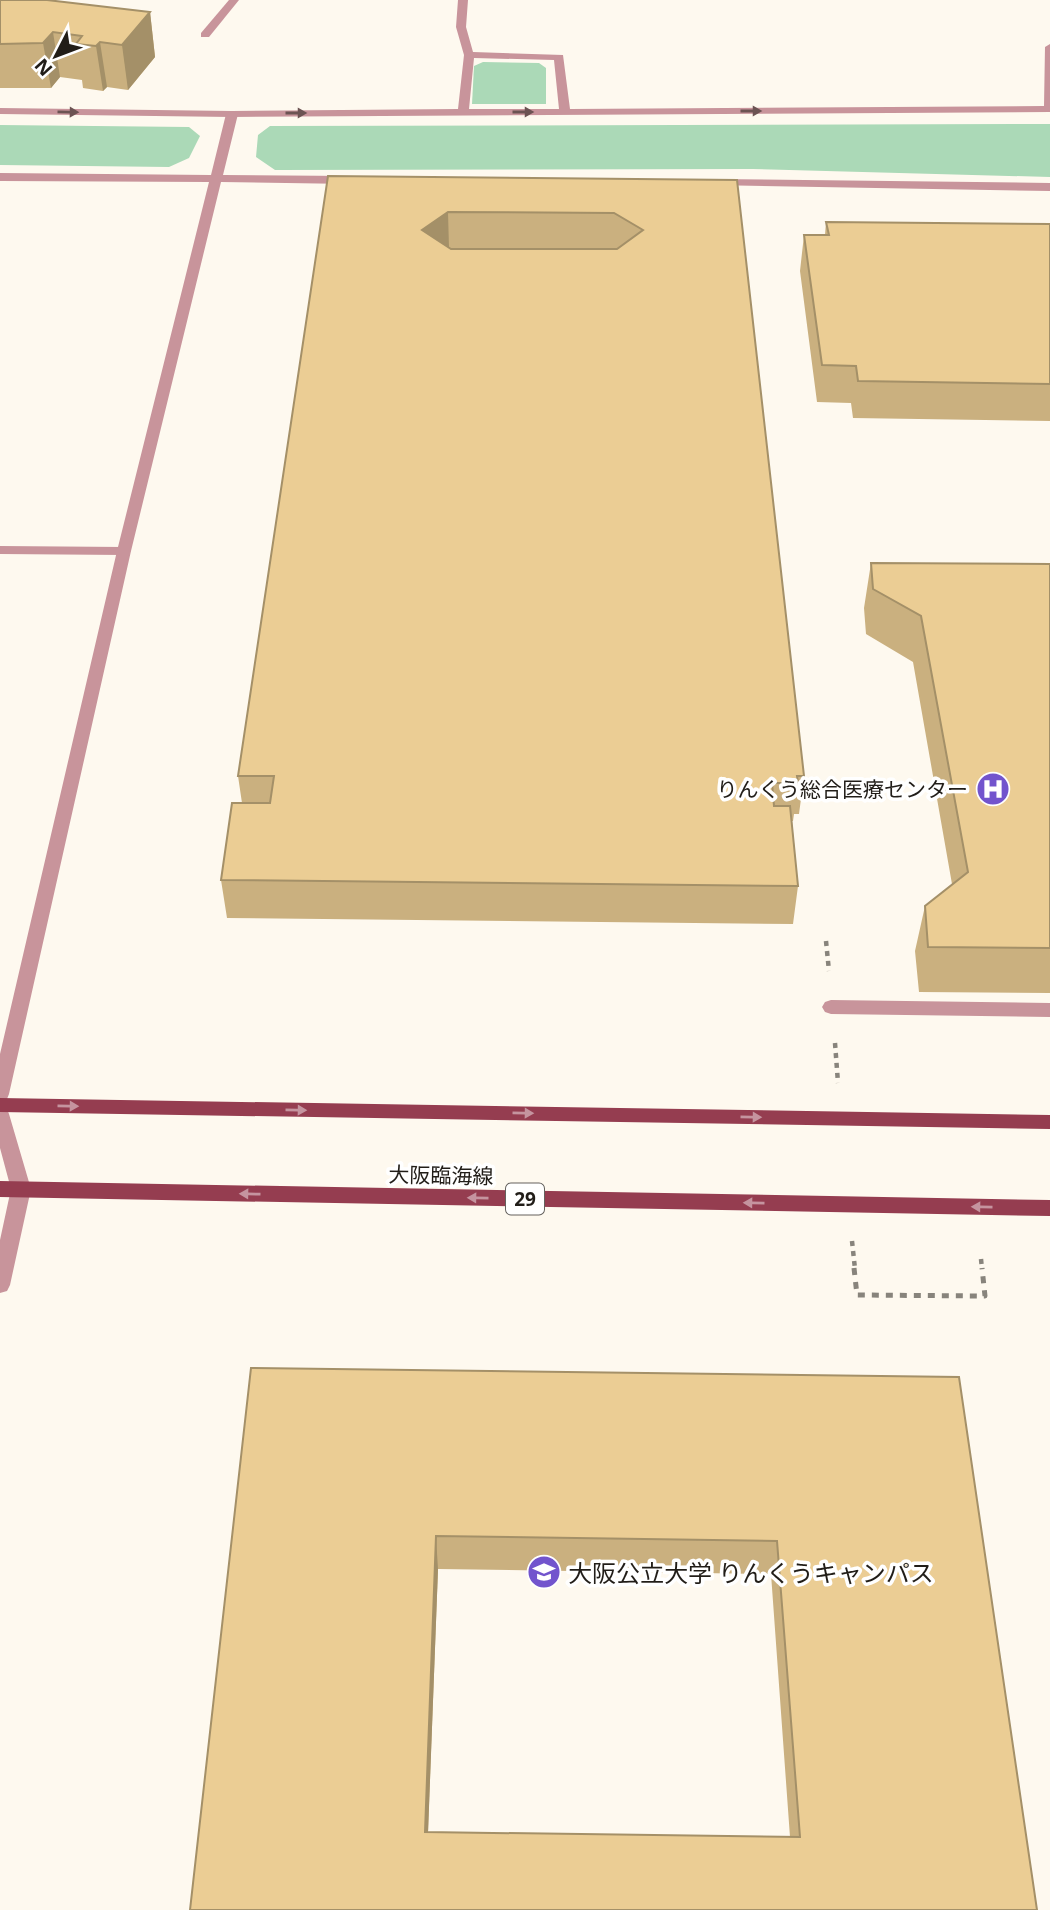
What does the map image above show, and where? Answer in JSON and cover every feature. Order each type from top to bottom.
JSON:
[{"type":"main road","points":[[0,1105],[1050,1122]]},
{"type":"main road","name":"大阪臨海線","points":[[0,1189],[1050,1208]]},
{"type":"street","points":[[216,0],[233,1]]},
{"type":"street","points":[[463,0],[461,27],[469,55],[463,113]]},
{"type":"street","points":[[205,36],[233,1]]},
{"type":"street","points":[[0,111],[232,114],[1050,109],[1050,47]]},
{"type":"street","points":[[469,55],[559,57],[565,112]]},
{"type":"street","points":[[0,1094],[124,551],[232,114]]},
{"type":"street","points":[[0,177],[356,180]]},
{"type":"street","points":[[706,183],[1050,187]]},
{"type":"street","points":[[0,550],[124,551]]},
{"type":"street","points":[[831,1007],[1050,1010]]},
{"type":"street","points":[[0,1114],[21,1189],[0,1285]]},
{"type":"path","points":[[981,1259],[985,1296]]},
{"type":"green space","points":[[483,62],[539,63],[546,68],[546,104],[472,104],[474,66]]},
{"type":"green space","points":[[1050,124],[1050,177],[753,169],[275,170],[256,157],[258,135],[270,126]]},
{"type":"green space","points":[[0,125],[189,127],[200,136],[189,158],[169,167],[0,165]]},
{"type":"building","points":[[0,0],[47,0],[150,12],[122,45],[100,42],[96,46],[76,44],[82,36],[53,32],[43,43],[0,44]]},
{"type":"building","points":[[328,176],[737,180],[804,776],[797,776],[798,783],[772,783],[774,806],[790,806],[798,886],[221,880],[232,803],[270,803],[274,776],[238,776]],"holes":[[[448,212],[614,213],[643,230],[617,249],[451,249],[422,230]]]},
{"type":"building","points":[[826,222],[1050,224],[1050,384],[858,381],[856,366],[822,365],[804,235],[829,235]]},
{"type":"building","name":"りんくう総合医療センター","points":[[871,563],[1050,564],[1050,948],[928,947],[925,906],[968,872],[921,616],[873,589]]},
{"type":"building","points":[[251,1368],[959,1377],[1037,1910],[190,1910]],"holes":[[[436,1536],[777,1541],[800,1837],[425,1832]]]},
{"type":"place","name":"りんくう総合医療センター","points":[[993,789]]},
{"type":"place","name":"大阪公立大学 りんくうキャンパス","points":[[544,1572]]}]
